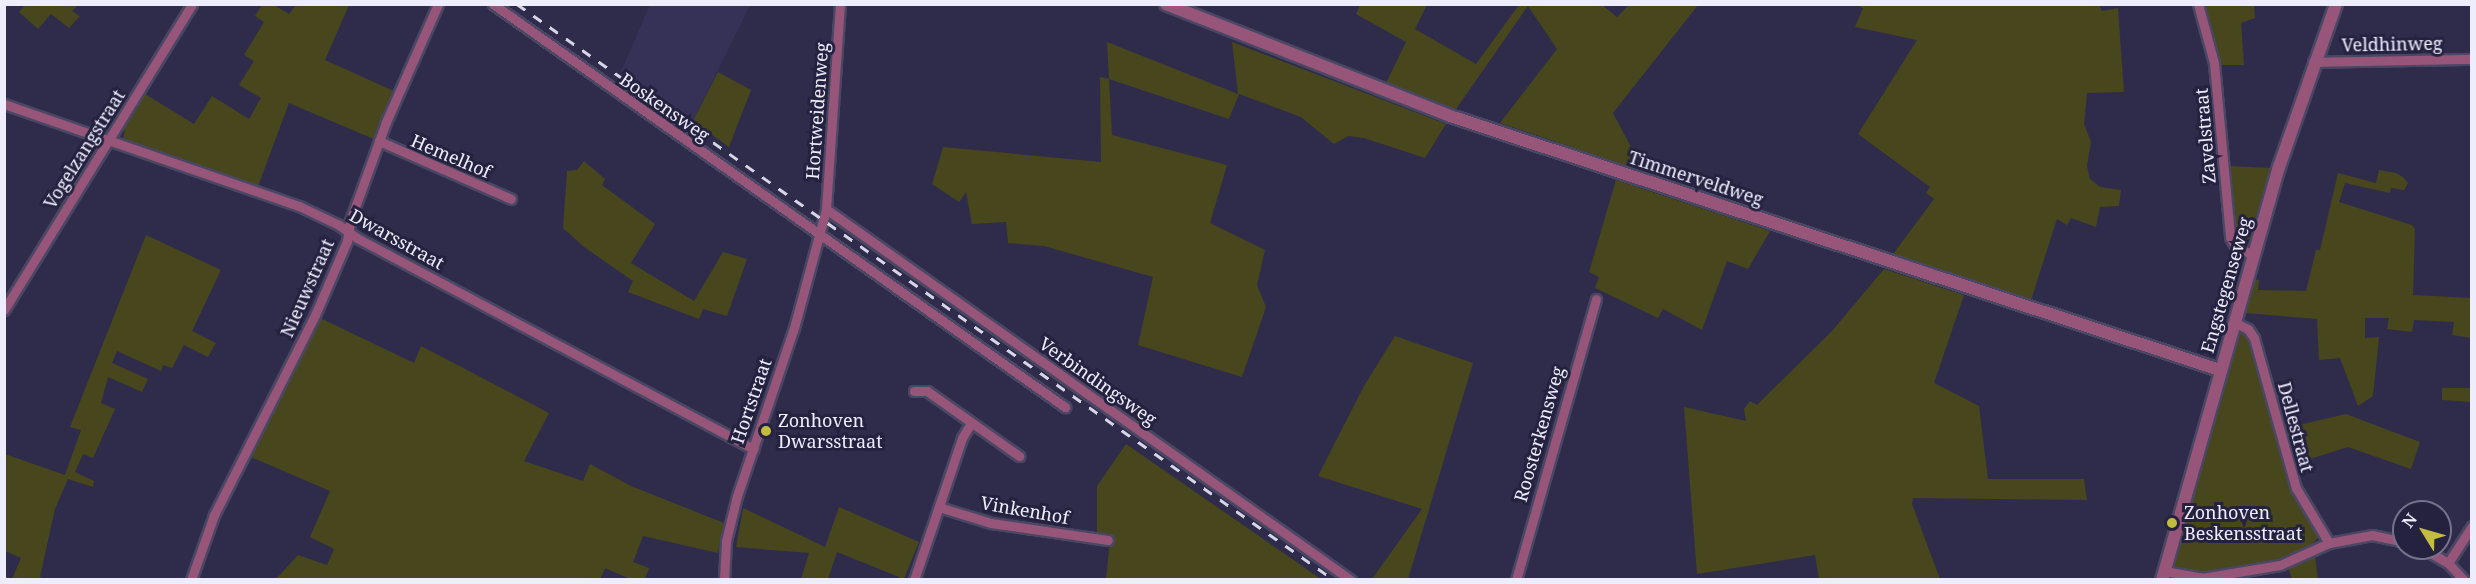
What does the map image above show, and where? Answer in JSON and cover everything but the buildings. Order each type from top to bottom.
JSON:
[{"type":"street","name":"Vogelzangstraat","points":[[4,310],[192,4]]},
{"type":"street","name":"Nieuwstraat","points":[[191,579],[214,515],[315,315],[350,232],[350,221],[379,141],[438,4]]},
{"type":"street","name":"Boskensweg","points":[[493,4],[819,235]]},
{"type":"street","name":"Hortweidenweg","points":[[823,220],[826,209],[840,4]]},
{"type":"street","name":"Timmerveldweg","points":[[1166,4],[1450,116],[2220,370]]},
{"type":"street","name":"Zavelstraat","points":[[2198,4],[2214,63],[2230,237],[2235,246],[2253,255]]},
{"type":"street","name":"Engstegenseweg","points":[[2163,575],[2253,255],[2313,62],[2336,4]]},
{"type":"street","name":"Veldhinweg","points":[[2313,62],[2472,59]]},
{"type":"street","name":"Dwarsstraat","points":[[4,104],[299,206],[753,449]]},
{"type":"street","name":"Hemelhof","points":[[379,141],[512,199]]},
{"type":"street","name":"Verbindingsweg","points":[[826,209],[1351,579]]},
{"type":"street","name":"Hortstraat","points":[[724,579],[726,541],[736,496],[794,328],[823,220]]},
{"type":"street","points":[[819,235],[1065,407]]},
{"type":"street","points":[[817,246],[829,247],[942,327]]},
{"type":"street","name":"Roosterkensweg","points":[[1516,579],[1596,298]]},
{"type":"street","name":"Dellestraat","points":[[2234,322],[2248,329],[2254,338],[2296,488],[2328,543]]},
{"type":"street","points":[[914,391],[927,391],[1018,456]]},
{"type":"street","points":[[914,579],[962,438],[971,423]]},
{"type":"street","name":"Vinkenhof","points":[[939,507],[991,523],[1108,540]]},
{"type":"street","points":[[2448,562],[2472,526]]},
{"type":"street","points":[[2163,575],[2202,578],[2235,574],[2280,565],[2328,543],[2372,535],[2392,538]]},
{"type":"street","points":[[2444,560],[2464,579]]},
{"type":"shaded area","points":[[26,4],[78,5],[72,11],[80,16],[69,28],[51,14],[38,29],[19,12]]},
{"type":"shaded area","points":[[262,5],[274,5],[289,14],[296,5],[349,5],[325,60],[396,92],[376,140],[289,103],[257,189],[123,140],[125,128],[145,94],[194,124],[212,96],[249,119],[261,98],[239,85],[254,61],[244,55],[264,22],[255,16]]},
{"type":"shaded area","points":[[650,5],[750,5],[693,121],[621,71]]},
{"type":"shaded area","points":[[1360,5],[1427,5],[1415,29],[1476,64],[1519,5],[1602,5],[1617,17],[1629,5],[1698,5],[1613,113],[1632,149],[1637,169],[1500,123],[1557,49],[1528,6],[1456,109],[1386,83],[1406,42],[1356,14]]},
{"type":"shaded area","points":[[1856,5],[2099,5],[2102,11],[2118,8],[2124,92],[2087,93],[2084,124],[2091,142],[2087,166],[2090,179],[2100,187],[2121,190],[2119,206],[2100,207],[2096,227],[2071,218],[2067,225],[2057,219],[2031,300],[1893,254],[1934,199],[1926,193],[1930,187],[1858,134],[1917,40],[1855,27],[1863,8]]},
{"type":"shaded area","points":[[2205,5],[2254,5],[2255,18],[2241,23],[2244,65],[2218,65]]},
{"type":"shaded area","points":[[1107,42],[1238,94],[1232,42],[1446,124],[1425,158],[1364,138],[1348,136],[1334,144],[1301,117],[1239,94],[1229,119],[1109,79]]},
{"type":"shaded area","points":[[718,72],[751,90],[729,147],[693,121]]},
{"type":"shaded area","points":[[1100,77],[1109,79],[1112,135],[1227,165],[1210,223],[1265,250],[1257,285],[1266,307],[1242,377],[1138,345],[1153,277],[1044,246],[1008,243],[1006,222],[972,224],[966,192],[959,202],[932,184],[943,147],[1101,162]]},
{"type":"shaded area","points":[[584,161],[605,179],[602,185],[655,224],[631,263],[694,301],[723,252],[747,259],[727,316],[703,309],[699,319],[628,292],[633,281],[584,247],[563,228],[567,171],[577,170]]},
{"type":"shaded area","points":[[2229,166],[2271,168],[2249,239],[2243,243],[2235,238]]},
{"type":"shaded area","points":[[2379,170],[2396,173],[2403,177],[2408,183],[2404,190],[2391,188],[2390,193],[2345,183],[2339,202],[2412,225],[2415,229],[2413,295],[2471,298],[2471,338],[2452,335],[2454,322],[2414,320],[2412,332],[2387,329],[2389,318],[2365,318],[2365,338],[2379,337],[2373,396],[2358,406],[2340,358],[2319,360],[2317,319],[2244,313],[2252,279],[2259,280],[2258,290],[2306,291],[2316,250],[2320,250],[2338,173],[2376,183]]},
{"type":"shaded area","points":[[1616,180],[1770,231],[1748,269],[1727,261],[1702,330],[1663,309],[1658,318],[1595,288],[1599,277],[1589,272]]},
{"type":"shaded area","points":[[146,235],[221,270],[192,331],[216,343],[208,357],[184,345],[172,368],[163,365],[161,371],[117,351],[112,363],[148,379],[142,392],[108,377],[101,403],[115,409],[93,458],[83,454],[75,472],[94,481],[93,487],[68,479],[55,509],[40,577],[44,579],[12,579],[21,558],[5,551],[5,454],[65,475],[81,430],[70,427]]},
{"type":"shaded area","points":[[1884,269],[1964,295],[1934,383],[1979,406],[1988,479],[2084,479],[2087,500],[1913,498],[1912,504],[1940,579],[1819,579],[1815,555],[1697,574],[1684,407],[1746,421],[1744,409],[1750,401],[1757,405],[1832,331]]},
{"type":"shaded area","points":[[318,317],[414,363],[421,346],[549,413],[524,461],[583,481],[590,464],[631,486],[724,523],[718,553],[643,536],[633,562],[649,568],[645,579],[630,579],[605,568],[600,580],[276,579],[298,555],[327,565],[334,549],[310,537],[330,491],[251,457]]},
{"type":"shaded area","points":[[2242,332],[2250,336],[2291,487],[2319,536],[2310,547],[2261,565],[2203,573],[2181,570],[2171,564],[2237,335]]},
{"type":"shaded area","points":[[1395,336],[1473,363],[1408,579],[1372,579],[1422,509],[1318,476],[1364,386]]},
{"type":"shaded area","points":[[2471,360],[2471,402],[2442,400],[2442,388],[2470,388]]},
{"type":"shaded area","points":[[2346,414],[2420,442],[2411,469],[2348,447],[2294,464],[2286,428]]},
{"type":"shaded area","points":[[1126,444],[1321,579],[1106,579],[1110,540],[1097,532],[1097,486]]},
{"type":"shaded area","points":[[839,507],[919,542],[904,579],[837,552],[828,579],[801,579],[809,553],[736,547],[743,508],[825,547]]},
{"type":"shaded area","points":[[2315,556],[2318,579],[2292,579],[2288,567]]},
{"type":"railway","points":[[517,4],[1334,580]]},
{"type":"place","name":"Zonhoven Dwarsstraat","points":[[766,431]]},
{"type":"place","name":"Zonhoven Beskensstraat","points":[[2172,523]]}]
